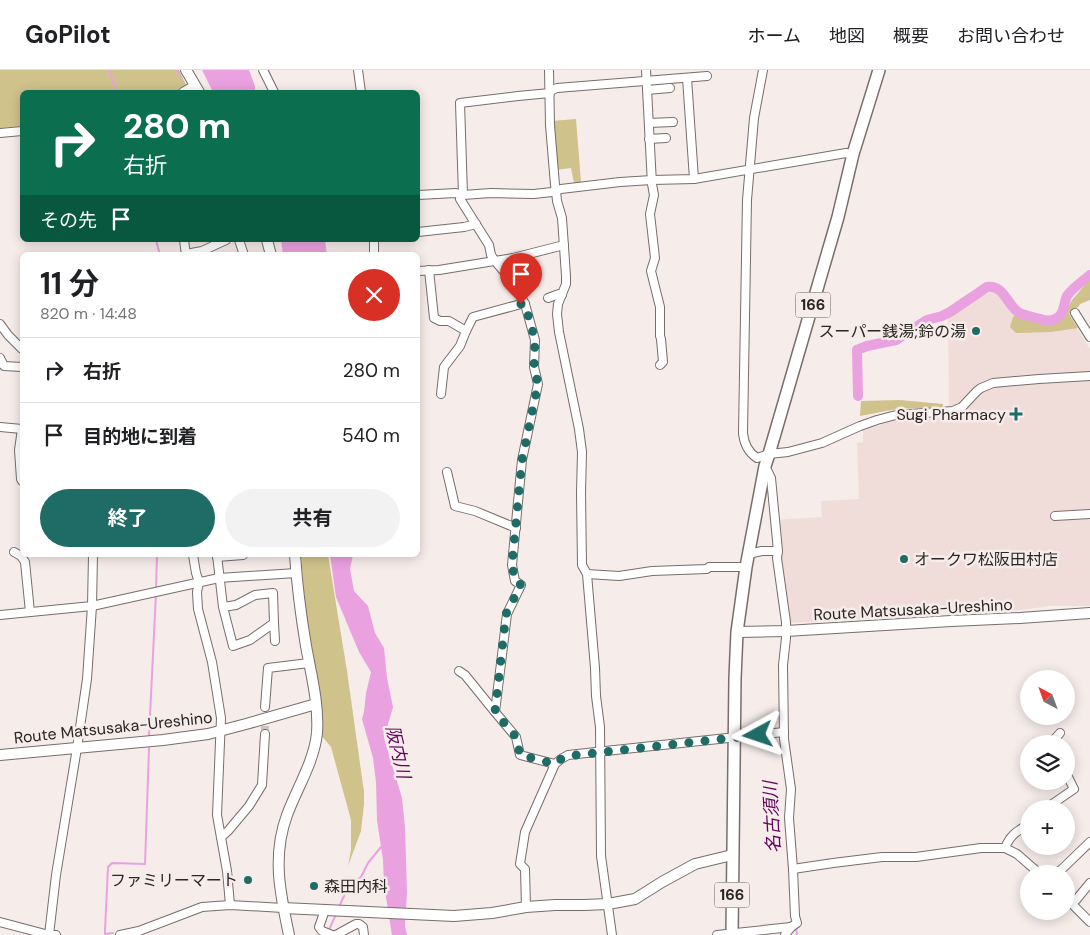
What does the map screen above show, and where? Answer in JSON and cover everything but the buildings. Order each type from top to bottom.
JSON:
[{"type":"highway","name":"166","points":[[732,934],[735,678],[737,632],[748,554],[764,466],[838,217],[853,154],[879,70]]},
{"type":"main road","points":[[186,70],[197,89]]},
{"type":"main road","points":[[289,935],[279,880],[278,858],[286,817],[315,745],[317,724],[316,704],[300,606],[295,557]]},
{"type":"main road","name":"Route Matsusaka-Ureshino","points":[[737,632],[786,631],[1090,613]]},
{"type":"main road","name":"Route Matsusaka-Ureshino","points":[[0,755],[208,734],[316,704]]},
{"type":"main road","points":[[283,908],[454,916],[492,913],[526,907],[608,904],[635,899],[695,864],[732,855]]},
{"type":"street","points":[[263,70],[273,90]]},
{"type":"street","points":[[358,70],[361,90]]},
{"type":"street","points":[[549,70],[550,125],[557,201],[562,218],[566,284],[558,304],[557,314],[582,452],[582,566],[586,574],[600,727],[600,856],[612,935]]},
{"type":"street","points":[[646,70],[654,195],[650,214],[655,258],[651,272],[660,307],[660,336],[663,362],[660,365]]},
{"type":"street","points":[[763,70],[754,118],[746,224],[743,433],[746,446],[752,455],[757,458],[822,443],[860,426],[888,417],[952,412],[962,407],[972,395],[993,383],[1090,376]]},
{"type":"street","points":[[692,75],[694,179]]},
{"type":"street","points":[[495,712],[506,614],[521,585],[515,581],[512,564],[522,460],[538,384],[534,367],[535,340],[525,304],[512,281],[491,255],[490,245],[460,199],[462,194],[460,103],[550,92],[557,88],[646,81],[692,75],[706,76]]},
{"type":"street","points":[[647,90],[670,88]]},
{"type":"street","points":[[648,123],[673,122]]},
{"type":"street","points":[[0,133],[20,130]]},
{"type":"street","points":[[649,140],[666,138]]},
{"type":"street","points":[[420,195],[456,193],[534,194],[584,186],[652,180],[694,179],[853,154]]},
{"type":"street","points":[[420,232],[476,224]]},
{"type":"street","points":[[197,252],[222,242]]},
{"type":"street","points":[[420,271],[439,270],[513,258],[564,245]]},
{"type":"street","points":[[429,270],[434,318],[440,321],[449,321],[466,331]]},
{"type":"street","points":[[548,298],[559,294],[562,295]]},
{"type":"street","points":[[440,394],[444,367],[460,346],[473,317],[525,304]]},
{"type":"street","points":[[1074,313],[1090,337]]},
{"type":"street","points":[[0,324],[20,347]]},
{"type":"street","points":[[0,358],[4,366],[20,367]]},
{"type":"street","points":[[0,427],[20,429]]},
{"type":"street","points":[[20,443],[20,464]]},
{"type":"street","points":[[764,466],[771,478],[776,551],[786,622],[782,733],[791,789],[789,818],[795,916],[793,926],[785,935]]},
{"type":"street","points":[[447,472],[455,506],[516,528]]},
{"type":"street","points":[[1055,516],[1090,514]]},
{"type":"street","points":[[748,554],[776,551]]},
{"type":"street","points":[[14,552],[20,555]]},
{"type":"street","points":[[22,557],[25,562],[30,612]]},
{"type":"street","points":[[49,935],[56,875],[87,679],[92,606],[92,557]]},
{"type":"street","points":[[193,557],[199,582],[196,592],[198,608],[212,662],[221,718],[217,815],[227,871],[230,905]]},
{"type":"street","points":[[217,557],[222,607],[232,646],[250,640],[274,623]]},
{"type":"street","points":[[586,574],[619,576],[652,571],[746,567]]},
{"type":"street","points":[[0,615],[92,606],[219,578],[296,574]]},
{"type":"street","points":[[222,607],[236,605],[255,595],[273,594],[275,641]]},
{"type":"street","points":[[265,707],[268,668],[309,663]]},
{"type":"street","points":[[459,671],[465,675],[516,737],[520,755],[555,764]]},
{"type":"street","points":[[526,907],[524,869],[520,864],[525,832],[555,764],[561,759],[568,756],[600,752],[782,733]]},
{"type":"street","points":[[221,838],[249,806],[262,785],[265,734]]},
{"type":"street","points":[[1059,800],[1073,790]]},
{"type":"street","points":[[1005,848],[1009,838],[1020,829]]},
{"type":"street","points":[[1067,865],[1090,842]]},
{"type":"street","points":[[793,869],[882,857],[916,857],[981,848],[1005,848],[1017,854],[1030,865]]},
{"type":"street","points":[[1075,900],[1090,883]]},
{"type":"street","points":[[120,935],[139,931],[202,907],[230,905],[283,908]]},
{"type":"street","points":[[1075,907],[1090,922]]},
{"type":"street","points":[[325,910],[320,928],[322,931],[332,935]]},
{"type":"street","points":[[0,922],[49,935],[56,935]]},
{"type":"street","points":[[336,935],[356,924],[363,927],[364,935]]},
{"type":"street","points":[[717,935],[793,926]]},
{"type":"shaded area","points":[[0,70],[179,70],[186,85],[179,90],[20,90],[20,126],[0,128]]},
{"type":"shaded area","points":[[202,70],[249,70],[255,86],[255,90],[212,90]]},
{"type":"shaded area","points":[[576,119],[581,182],[574,183],[571,168],[556,170],[552,121]]},
{"type":"shaded area","points":[[281,242],[325,242],[327,252],[283,252]]},
{"type":"shaded area","points":[[1090,279],[1090,300],[1080,304],[1069,314],[1078,328],[1051,332],[1016,333],[1010,327],[1013,317],[1017,314],[1045,324],[1057,323],[1072,300]]},
{"type":"shaded area","points":[[991,291],[995,291],[1017,315],[1046,324],[1058,322],[1067,312],[1090,349],[1090,606],[1050,606],[1021,610],[914,612],[884,618],[788,623],[779,558],[777,520],[822,517],[821,501],[859,499],[857,443],[863,442],[863,430],[894,421],[949,417],[948,317]]},
{"type":"shaded area","points":[[900,400],[943,404],[943,407],[897,409],[860,416],[861,401]]},
{"type":"shaded area","points":[[301,557],[328,557],[364,792],[361,831],[348,866],[351,850],[351,820],[331,747],[321,735],[321,702],[311,647]]},
{"type":"shaded area","name":"阪内川","points":[[330,557],[353,557],[350,569],[354,591],[368,606],[375,633],[384,648],[387,678],[393,707],[384,738],[402,798],[405,827],[407,892],[405,926],[407,935],[392,935],[384,885],[373,758],[362,719],[371,672],[359,652],[336,597]]},
{"type":"waterway","points":[[109,70],[116,90]]},
{"type":"waterway","points":[[177,70],[181,76]]},
{"type":"waterway","points":[[268,70],[277,90]]},
{"type":"waterway","points":[[157,242],[159,252]]},
{"type":"waterway","name":"名古須川","points":[[858,396],[857,350],[896,340],[927,320],[950,312],[987,287],[1001,291],[1018,312],[1049,321],[1053,320],[1061,315],[1069,293],[1090,275]]},
{"type":"waterway","points":[[156,588],[157,557]]},
{"type":"waterway","points":[[149,736],[156,593]]},
{"type":"waterway","points":[[113,933],[105,934],[108,867],[112,863],[145,864],[149,748]]},
{"type":"waterway","points":[[339,907],[348,887],[361,877],[368,863],[381,847]]},
{"type":"waterway","points":[[329,930],[336,914]]},
{"type":"waterway","name":"名古須川","points":[[796,927],[797,935]]},
{"type":"tunnel","points":[[265,707],[265,734]]},
{"type":"place","name":"スーパー銭湯;鈴の湯","points":[[976,331]]},
{"type":"place","name":"Sugi Pharmacy","points":[[1016,414]]},
{"type":"place","name":"オークワ松阪田村店","points":[[904,559]]},
{"type":"place","name":"ファミリーマート","points":[[248,880]]},
{"type":"place","name":"森田内科","points":[[314,886]]},
{"type":"route","points":[[521,304],[525,304],[535,340],[534,367],[538,384],[522,460],[512,564],[515,581],[521,585],[506,614],[495,712],[516,737],[520,755],[555,764],[568,756],[758,735]]}]
